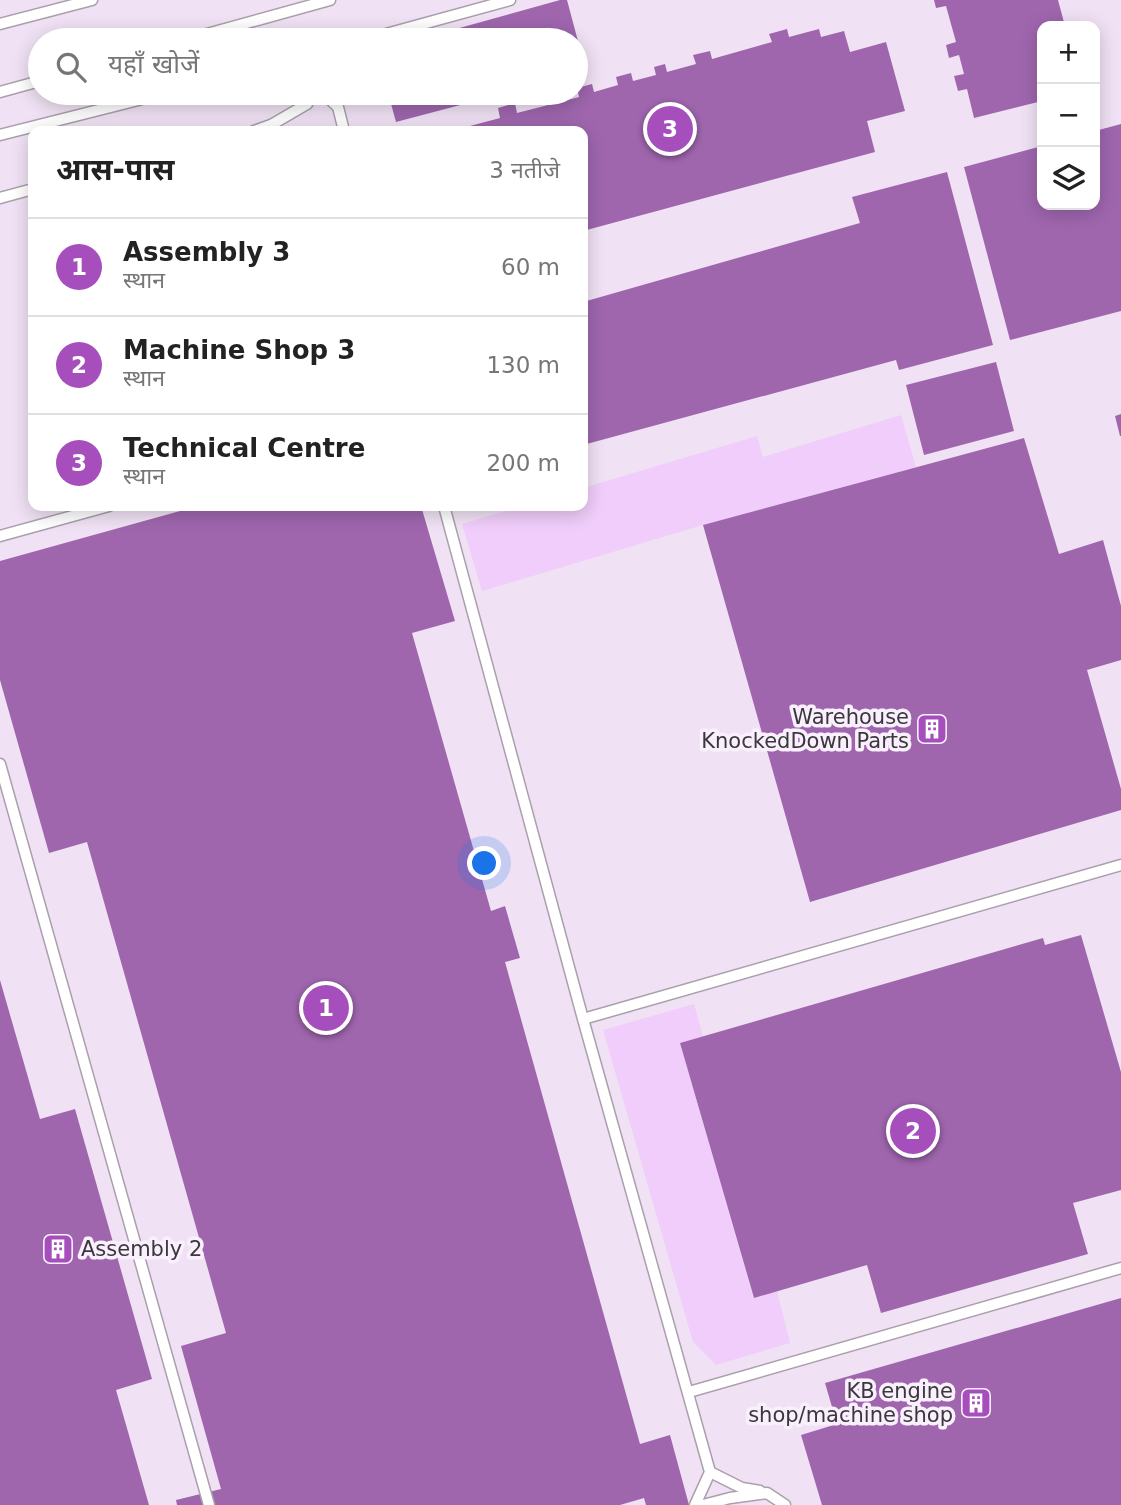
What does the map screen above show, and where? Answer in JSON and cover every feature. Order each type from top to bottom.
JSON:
[{"type":"lane","points":[[0,24],[92,0]]},
{"type":"lane","points":[[228,28],[330,0]]},
{"type":"lane","points":[[409,28],[510,0]]},
{"type":"lane","points":[[0,92],[28,84]]},
{"type":"lane","points":[[36,126],[119,105]]},
{"type":"lane","points":[[268,126],[305,105]]},
{"type":"lane","points":[[336,105],[343,126]]},
{"type":"lane","points":[[0,135],[28,128]]},
{"type":"lane","points":[[0,198],[28,190]]},
{"type":"lane","points":[[0,536],[91,511]]},
{"type":"lane","points":[[445,511],[583,1019],[710,1472],[695,1505]]},
{"type":"lane","points":[[0,764],[209,1505]]},
{"type":"lane","points":[[583,1019],[1121,865]]},
{"type":"lane","points":[[689,1392],[1121,1268]]},
{"type":"lane","points":[[710,1472],[742,1488],[767,1493],[785,1505]]},
{"type":"lane","points":[[704,1505],[767,1493]]},
{"type":"shaded area","points":[[0,0],[1121,0],[1121,1505],[0,1505]]},
{"type":"shaded area","points":[[901,415],[916,467],[703,525],[482,591],[462,524],[506,511],[588,511],[588,487],[757,436],[763,457]]},
{"type":"shaded area","points":[[694,1004],[703,1036],[680,1043],[753,1297],[777,1291],[790,1343],[716,1365],[693,1342],[603,1030]]},
{"type":"building","points":[[567,0],[574,28],[459,28]]},
{"type":"building","points":[[934,0],[1058,0],[1064,21],[1037,21],[1037,102],[974,118],[967,89],[958,91],[954,76],[964,74],[959,55],[949,58],[946,45],[956,42],[946,6],[936,8]]},
{"type":"building","points":[[787,29],[789,37],[819,29],[821,37],[844,31],[850,52],[886,42],[905,111],[867,121],[875,152],[588,230],[588,126],[470,126],[500,118],[498,108],[508,105],[515,105],[517,113],[548,105],[588,105],[588,85],[592,84],[594,92],[618,85],[616,77],[631,73],[633,81],[656,75],[654,67],[665,64],[667,72],[696,64],[693,55],[710,51],[712,59],[772,42],[769,34]]},
{"type":"building","points":[[391,105],[460,105],[396,122]]},
{"type":"building","points":[[1121,124],[1121,311],[1010,340],[964,167],[1037,147],[1037,210],[1100,210],[1100,130]]},
{"type":"building","points":[[947,172],[993,345],[899,370],[896,360],[588,444],[588,301],[860,223],[852,197]]},
{"type":"building","points":[[996,362],[1014,431],[924,455],[906,385]]},
{"type":"building","points":[[1121,414],[1121,436],[1120,436],[1115,416]]},
{"type":"building","name":"Warehouse KnockedDown Parts","points":[[1024,438],[1059,554],[1103,540],[1121,606],[1121,660],[1087,670],[1121,789],[1121,810],[810,902],[703,525]]},
{"type":"building","points":[[180,511],[422,511],[455,621],[412,633],[491,911],[505,906],[520,958],[505,962],[640,1444],[670,1435],[689,1505],[646,1505],[644,1498],[620,1505],[177,1505],[176,1500],[221,1489],[181,1346],[226,1333],[87,842],[49,853],[0,680],[0,561]]},
{"type":"building","points":[[1081,935],[1121,1072],[1121,1190],[1073,1203],[1088,1254],[881,1313],[867,1265],[754,1298],[680,1043],[1043,938],[1045,945]]},
{"type":"building","name":"Assembly 2","points":[[0,980],[40,1119],[75,1109],[152,1379],[116,1390],[149,1505],[0,1505]]},
{"type":"building","name":"KB engine shop/machine shop","points":[[1121,1298],[1121,1505],[822,1505],[801,1435],[837,1424],[825,1383]]},
{"type":"place","name":"Technical Centre","points":[[670,129]]},
{"type":"place","name":"Warehouse KnockedDown Parts","points":[[932,729]]},
{"type":"place","name":"Assembly 3","points":[[326,1008]]},
{"type":"place","name":"Machine Shop 3","points":[[913,1131]]},
{"type":"place","name":"Assembly 2","points":[[58,1249]]},
{"type":"place","name":"KB engine shop/machine shop","points":[[976,1403]]}]
